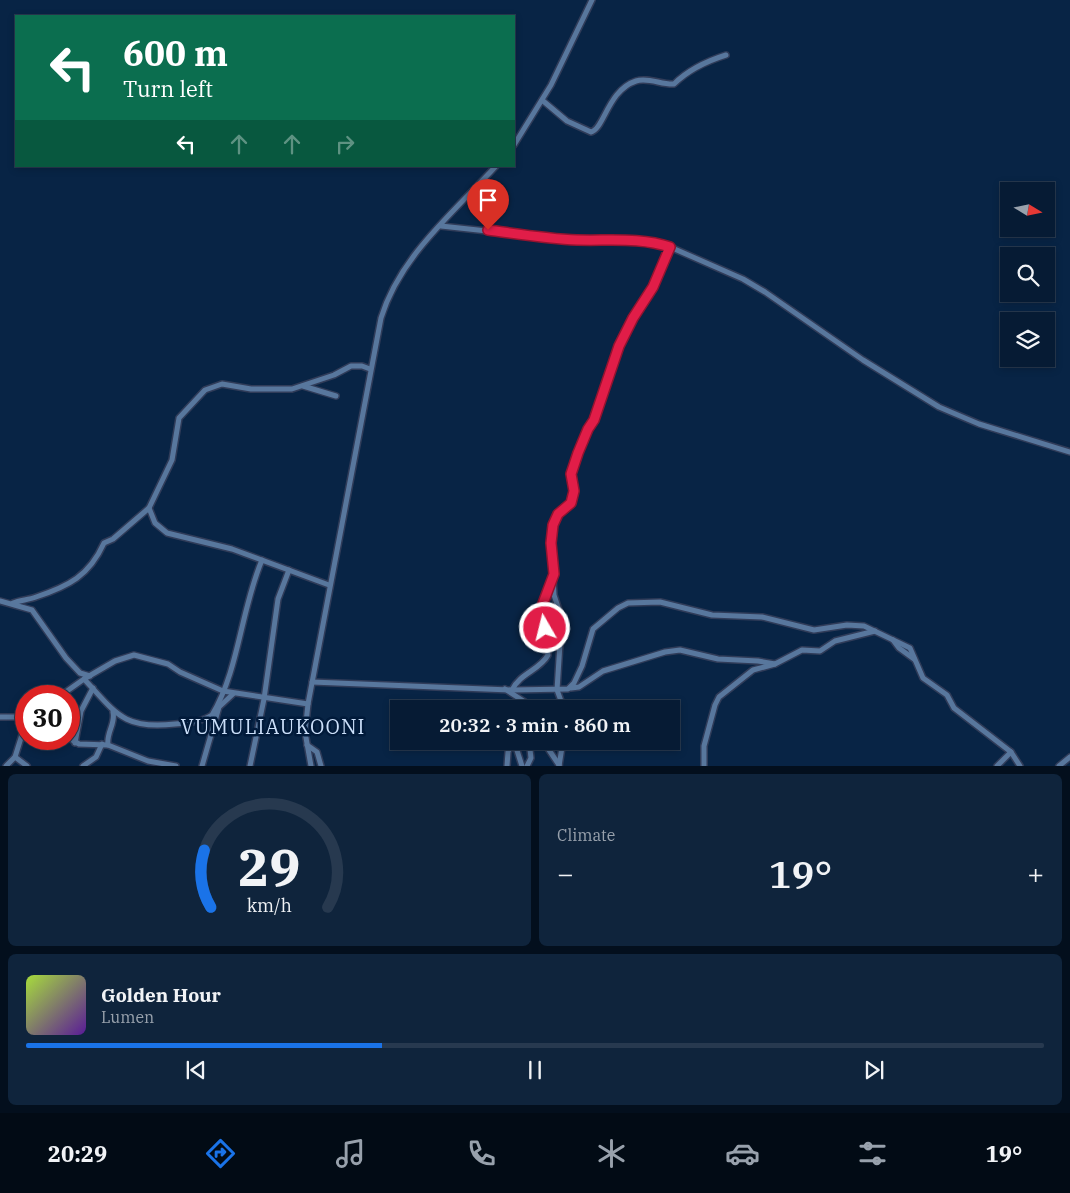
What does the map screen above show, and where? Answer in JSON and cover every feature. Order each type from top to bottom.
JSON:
[{"type":"street","points":[[515,143],[542,100],[592,0]]},
{"type":"street","points":[[542,100],[567,121],[586,130],[595,131],[610,103],[631,83],[642,80],[674,84],[684,74],[702,64],[726,56]]},
{"type":"street","points":[[311,766],[305,732],[308,704],[380,318],[391,290],[407,263],[495,167]]},
{"type":"street","points":[[441,226],[561,239],[640,240],[670,247],[765,292],[863,360],[939,406],[979,424],[1070,452]]},
{"type":"street","points":[[561,700],[557,690],[561,628],[554,595],[551,543],[553,525],[558,514],[571,503],[574,491],[571,474],[588,429],[594,420],[619,346],[633,318],[653,287],[670,247]]},
{"type":"street","points":[[13,603],[36,597],[81,576],[96,560],[104,544],[113,539],[149,508],[172,460],[180,418],[198,396],[222,384],[263,390],[303,386],[334,375],[351,366],[362,366],[370,369]]},
{"type":"street","points":[[303,386],[336,396]]},
{"type":"street","points":[[149,508],[155,523],[167,533],[223,546],[330,585]]},
{"type":"street","points":[[84,679],[113,712],[128,721],[146,725],[195,722],[212,715],[223,691],[248,600],[262,560]]},
{"type":"street","points":[[250,766],[264,699],[278,599],[289,570]]},
{"type":"street","points":[[512,690],[520,678],[542,662],[548,655],[545,628],[539,614],[554,574]]},
{"type":"street","points":[[0,601],[26,607],[37,615],[66,658],[80,673],[90,676]]},
{"type":"street","points":[[570,688],[582,666],[591,632],[618,608],[628,603],[660,602],[712,615],[762,617],[814,630],[857,625],[876,631],[910,648],[920,672],[928,683],[946,695],[954,708],[1010,752],[1020,766]]},
{"type":"street","points":[[704,766],[704,746],[719,697],[753,670],[775,664],[804,650],[817,652],[836,641],[876,631]]},
{"type":"street","points":[[312,682],[557,690],[579,687],[603,671],[676,650],[718,659],[758,660],[775,664]]},
{"type":"street","points":[[76,685],[120,658],[134,655],[166,662],[186,675],[223,691],[264,699],[308,704]]},
{"type":"street","points":[[80,716],[92,688]]},
{"type":"street","points":[[505,689],[522,700]]},
{"type":"street","points":[[202,766],[219,707],[234,694]]},
{"type":"street","points":[[83,766],[96,757],[105,745],[113,712]]},
{"type":"street","points":[[0,718],[15,717]]},
{"type":"street","points":[[80,743],[105,745],[135,757],[159,764],[176,766]]},
{"type":"street","points":[[307,744],[317,752],[321,766]]},
{"type":"street","points":[[6,766],[15,757],[17,750]]},
{"type":"street","points":[[506,766],[509,750]]},
{"type":"street","points":[[516,750],[522,766]]},
{"type":"street","points":[[527,766],[531,758],[530,750]]},
{"type":"street","points":[[549,750],[559,765]]},
{"type":"street","points":[[559,765],[562,750]]},
{"type":"street","points":[[997,766],[1010,752]]},
{"type":"street","points":[[15,757],[27,766]]},
{"type":"street","points":[[1059,766],[1070,757]]},
{"type":"district","name":"VUMULIAUKOONI","points":[[273,727]]},
{"type":"route","points":[[488,230],[561,239],[648,241],[670,247],[653,287],[633,318],[616,353],[600,405],[580,447],[571,474],[574,491],[571,503],[558,514],[554,521],[551,543],[554,574],[550,589],[540,607],[539,614],[545,628]]}]
